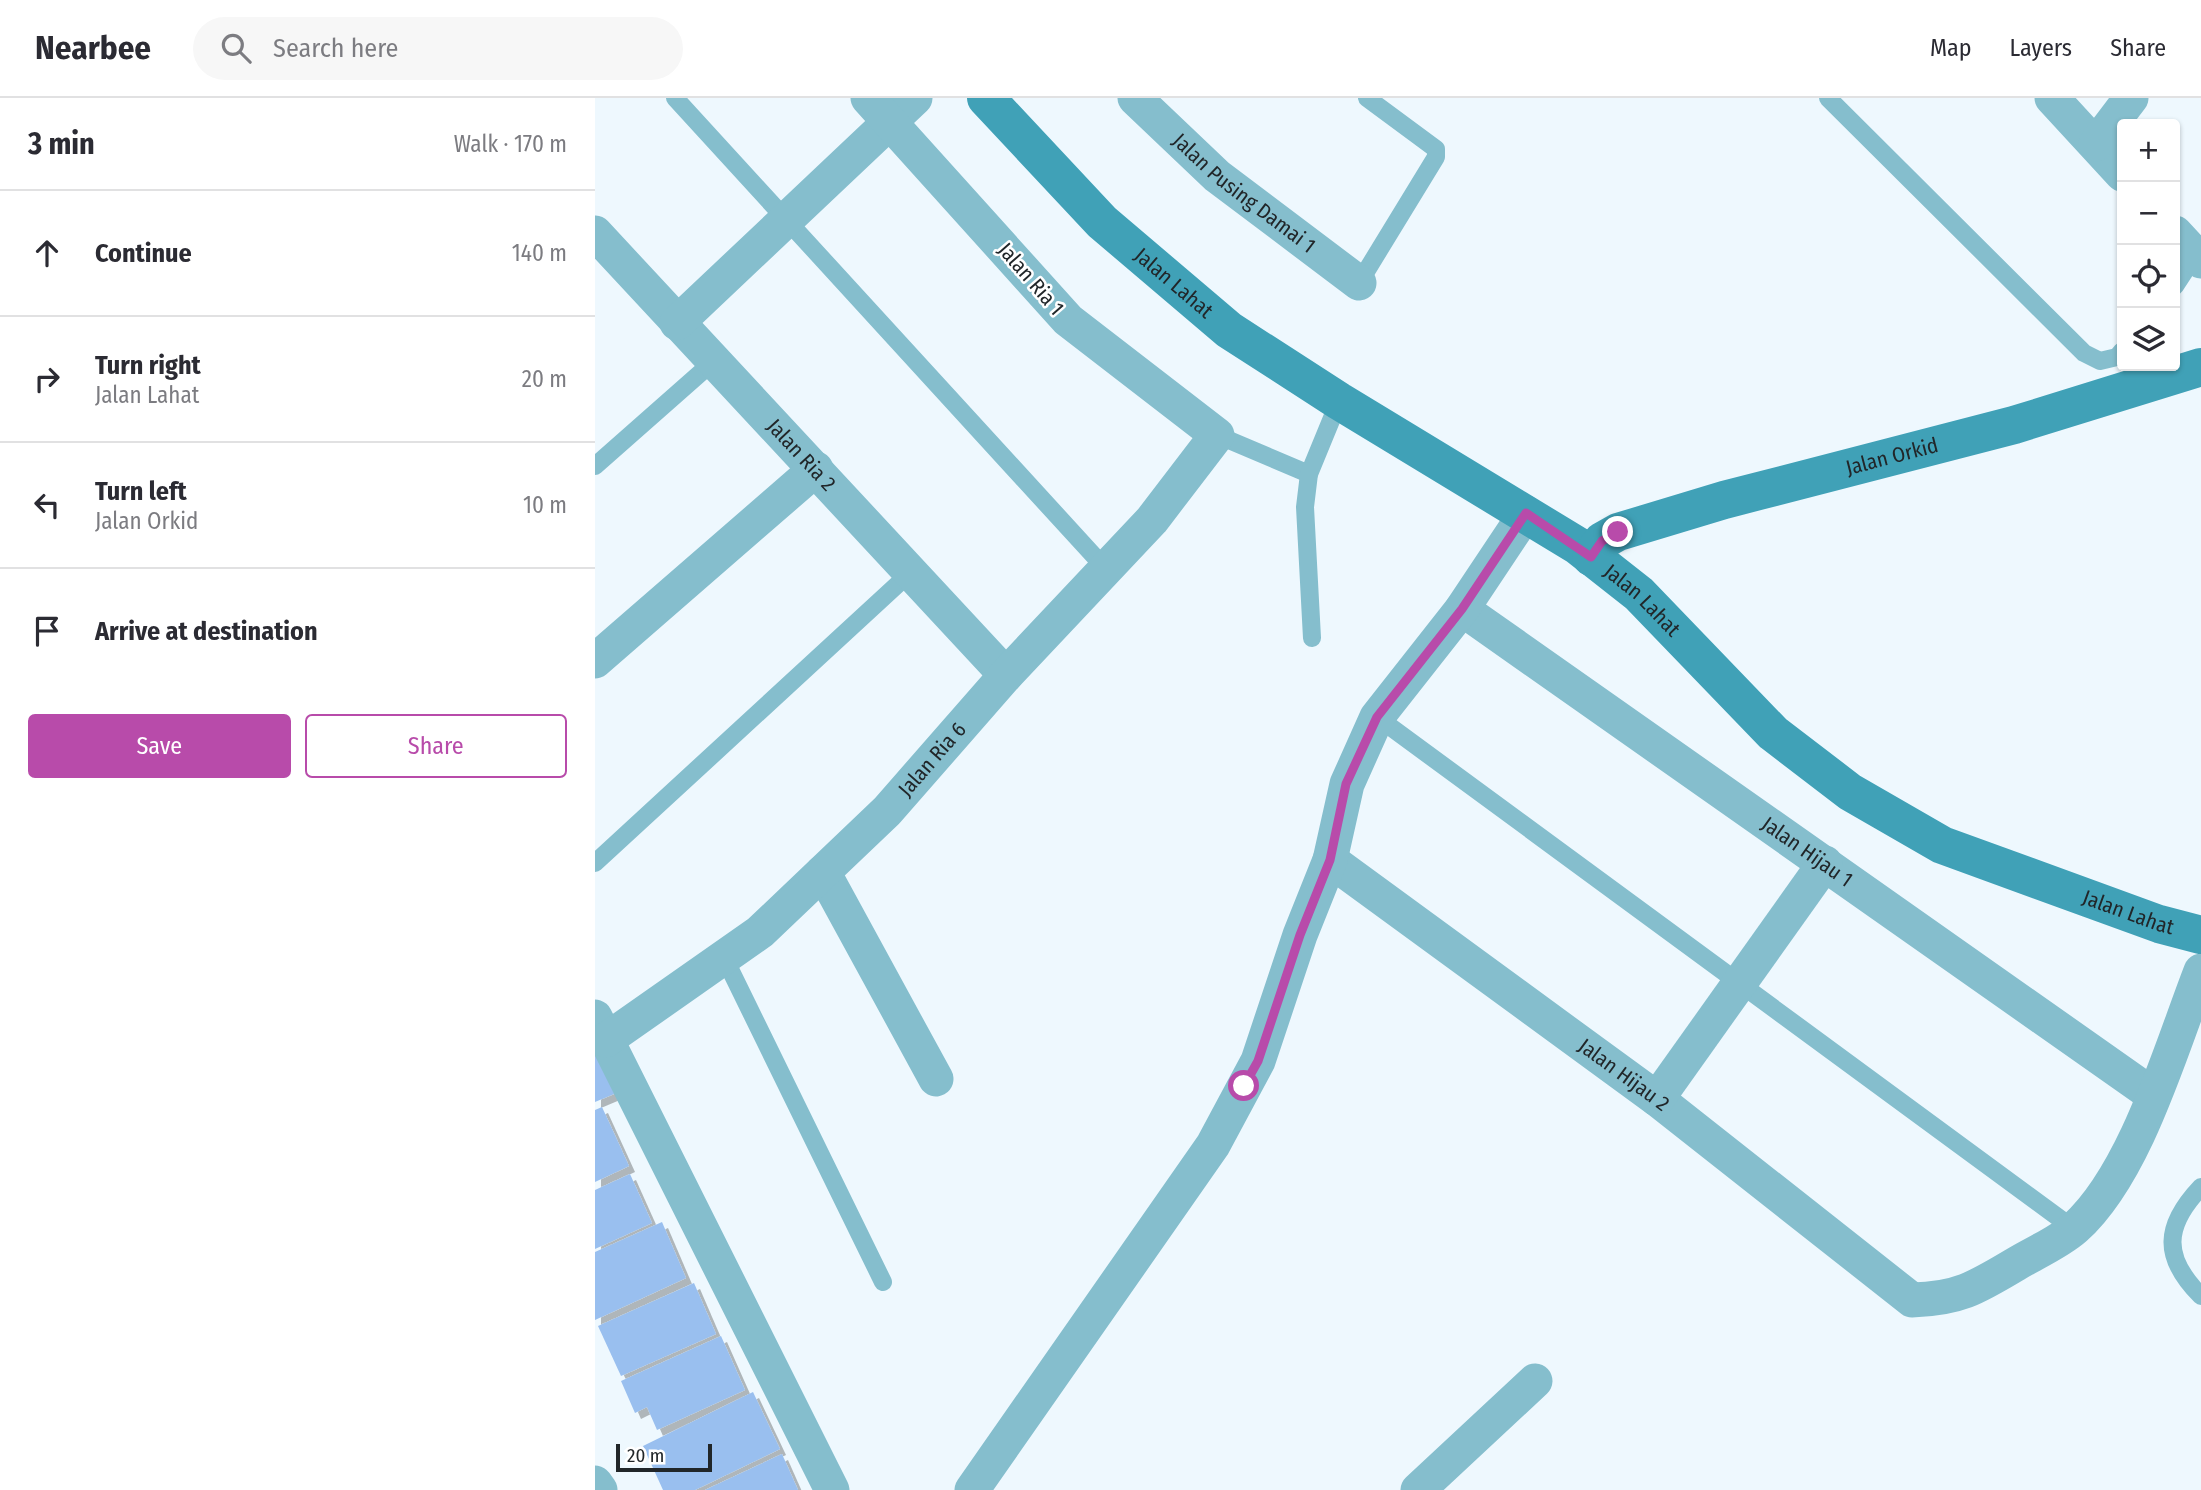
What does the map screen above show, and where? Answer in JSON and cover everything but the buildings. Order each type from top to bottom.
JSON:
[{"type":"main road","name":"Jalan Lahat","points":[[988,99],[1113,231],[1229,330],[1339,401],[1526,513],[1591,557],[1639,594],[1773,733],[1850,792],[1942,845],[2159,924],[2201,934]]},
{"type":"main road","name":"Jalan Orkid","points":[[1591,557],[1602,541],[1618,532],[1724,500],[2014,425],[2201,367]]},
{"type":"street","points":[[677,323],[786,219],[879,110],[915,98]]},
{"type":"street","name":"Jalan Pusing Damai 1","points":[[1135,98],[1217,176],[1359,283]]},
{"type":"street","points":[[2052,98],[2117,168]]},
{"type":"street","points":[[2096,144],[2131,98]]},
{"type":"street","name":"Jalan Ria 1","points":[[879,110],[1068,320],[1217,435]]},
{"type":"street","name":"Jalan Ria 2","points":[[600,249],[714,361],[1006,675]]},
{"type":"street","name":"Jalan Ria 6","points":[[601,1029],[724,957],[760,932],[887,811],[1006,675],[1152,520],[1217,435]]},
{"type":"street","points":[[595,661],[816,469]]},
{"type":"street","points":[[972,1490],[1213,1145],[1258,1061],[1300,935],[1330,860],[1346,784],[1377,717],[1462,609],[1526,513]]},
{"type":"street","name":"Jalan Hijau 1","points":[[1462,609],[2153,1095]]},
{"type":"street","name":"Jalan Hijau 2","points":[[1330,860],[1657,1099],[1912,1300],[1947,1299],[1987,1282],[2074,1229]]},
{"type":"street","points":[[1657,1099],[1825,863]]},
{"type":"street","points":[[823,872],[936,1079]]},
{"type":"street","points":[[2074,1229],[2110,1188],[2153,1095],[2201,971]]},
{"type":"street","points":[[601,1029],[832,1490]]},
{"type":"street","points":[[1418,1490],[1535,1381]]},
{"type":"street","points":[[595,1483],[600,1490]]},
{"type":"lane","points":[[675,98],[1106,569]]},
{"type":"lane","points":[[1359,283],[1436,157],[1436,149],[1367,98]]},
{"type":"lane","points":[[1828,98],[2084,353],[2100,362],[2117,356]]},
{"type":"lane","points":[[2180,276],[2193,249]]},
{"type":"lane","points":[[595,466],[714,361]]},
{"type":"lane","points":[[1312,638],[1305,507],[1309,474],[1339,401]]},
{"type":"lane","points":[[1217,435],[1309,474]]},
{"type":"lane","points":[[595,863],[911,572]]},
{"type":"lane","points":[[1377,717],[2074,1229]]},
{"type":"lane","points":[[724,957],[883,1282]]},
{"type":"lane","points":[[2201,1187],[2179,1212],[2170,1244],[2184,1279],[2201,1296]]},
{"type":"route","points":[[1244,1086],[1258,1061],[1300,935],[1330,860],[1346,784],[1377,717],[1462,609],[1526,513],[1591,557],[1602,541],[1618,532]]}]
